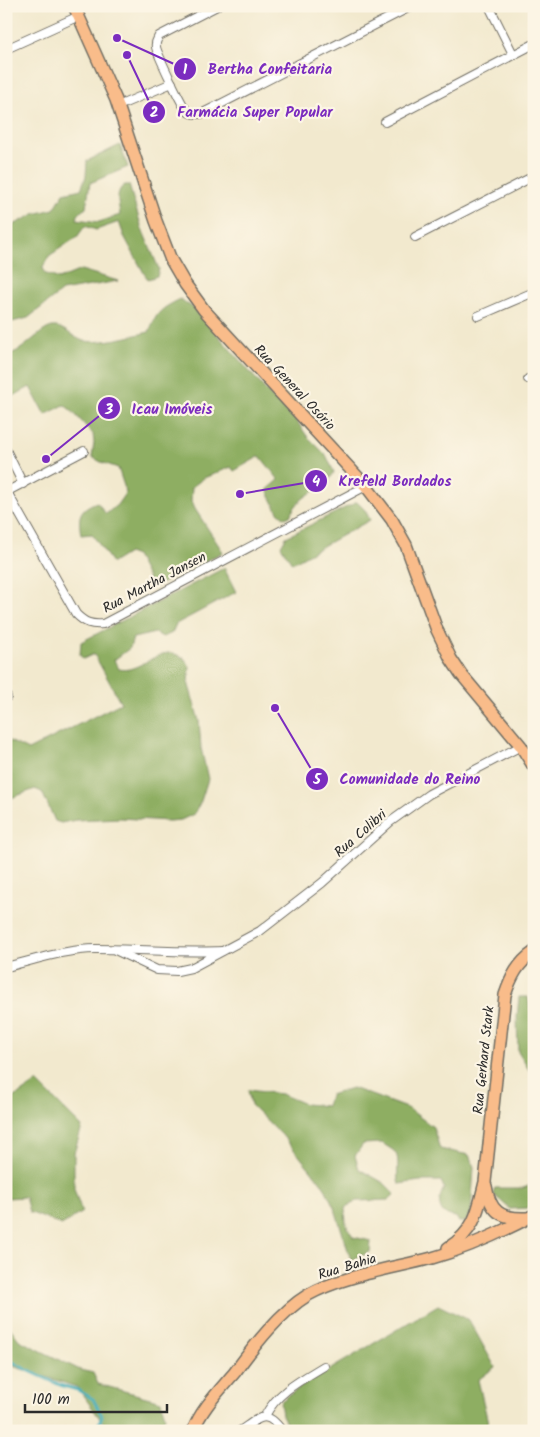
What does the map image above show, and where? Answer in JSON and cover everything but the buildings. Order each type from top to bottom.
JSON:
[{"type":"main road","name":"Rua General Osório","points":[[79,10],[118,106],[159,229],[171,260],[185,284],[204,310],[366,486],[401,533],[437,630],[452,659],[461,674],[521,746],[534,767]]},
{"type":"main road","name":"Rua Gerhard Stark","points":[[434,1257],[459,1242],[475,1219],[485,1182],[505,995],[515,970],[523,960],[534,952]]},
{"type":"main road","name":"Rua Gerhard Stark","points":[[485,1182],[488,1198],[494,1209],[500,1214],[514,1218],[531,1216]]},
{"type":"main road","name":"Rua Bahia","points":[[193,1431],[208,1406],[247,1356],[300,1301],[321,1289],[340,1282],[434,1257],[474,1243],[531,1216]]},
{"type":"street","points":[[217,6],[160,36],[156,41],[156,48],[172,83],[186,110],[192,115],[201,114],[412,6]]},
{"type":"street","points":[[489,6],[513,54]]},
{"type":"street","points":[[6,49],[79,10]]},
{"type":"street","points":[[385,122],[534,44]]},
{"type":"street","points":[[118,106],[172,83]]},
{"type":"street","points":[[415,237],[534,176]]},
{"type":"street","points":[[478,316],[534,292]]},
{"type":"street","points":[[6,450],[23,484]]},
{"type":"street","name":"Rua Martha Jansen","points":[[84,451],[6,492],[76,614],[84,622],[94,624],[103,624],[366,486]]},
{"type":"street","name":"Rua Colibri","points":[[115,950],[158,970],[177,971],[191,968],[268,925],[322,883],[390,822],[429,794],[521,746]]},
{"type":"street","name":"Rua Colibri","points":[[6,967],[67,952],[95,949],[190,953],[224,951]]},
{"type":"street","points":[[149,967],[150,955],[153,950]]},
{"type":"street","points":[[190,953],[191,968]]},
{"type":"street","points":[[240,1431],[265,1416],[271,1404],[290,1387],[324,1366]]},
{"type":"street","points":[[265,1416],[271,1418],[282,1431]]},
{"type":"green space","points":[[120,145],[128,167],[90,183],[86,207],[78,215],[77,219],[99,222],[120,215],[118,194],[125,185],[129,185],[142,229],[159,269],[157,276],[148,279],[145,275],[124,236],[119,222],[96,230],[85,226],[77,237],[49,256],[43,267],[44,273],[59,279],[81,270],[118,281],[62,291],[28,318],[8,323],[6,320],[6,229],[34,214],[54,209],[64,193],[81,189],[86,176],[87,161]]},
{"type":"green space","points":[[180,299],[195,309],[270,395],[296,420],[307,436],[326,455],[334,472],[325,484],[300,501],[290,516],[285,518],[278,512],[267,490],[279,480],[260,456],[234,471],[231,467],[204,478],[192,487],[191,500],[223,552],[153,588],[136,556],[128,553],[112,563],[92,534],[81,535],[80,518],[86,508],[97,502],[106,514],[117,505],[126,492],[118,468],[92,457],[93,434],[64,405],[45,415],[30,387],[6,400],[6,354],[17,351],[46,329],[52,327],[60,328],[80,340],[91,342],[149,332],[160,311]]},
{"type":"green space","points":[[357,502],[365,510],[370,520],[292,563],[281,546],[286,537]]},
{"type":"green space","points":[[224,568],[236,592],[176,624],[172,633],[163,637],[155,633],[133,638],[130,648],[114,660],[119,669],[125,670],[138,666],[156,656],[171,653],[184,658],[190,667],[188,682],[199,721],[201,748],[208,779],[201,801],[194,814],[181,820],[169,821],[120,818],[76,820],[61,823],[55,821],[42,792],[35,789],[6,800],[6,739],[28,750],[121,703],[94,654],[83,659],[80,655],[81,642]]},
{"type":"green space","points":[[519,997],[528,997],[534,1031],[534,1078],[518,1052],[517,1017]]},
{"type":"green space","points":[[37,1082],[82,1127],[74,1153],[74,1189],[82,1212],[62,1225],[29,1212],[25,1197],[6,1198],[6,1103]]},
{"type":"green space","points":[[352,1088],[409,1109],[433,1127],[440,1149],[469,1155],[474,1167],[471,1212],[468,1219],[464,1222],[459,1222],[456,1217],[445,1214],[442,1211],[440,1199],[444,1188],[441,1181],[399,1184],[398,1159],[395,1152],[382,1143],[363,1144],[355,1156],[359,1169],[384,1183],[395,1194],[388,1200],[356,1201],[345,1208],[346,1224],[353,1237],[371,1241],[370,1252],[351,1260],[335,1209],[324,1186],[282,1135],[251,1105],[248,1090],[281,1094],[305,1104],[327,1106],[330,1095]]},
{"type":"green space","points":[[534,1184],[534,1205],[528,1208],[510,1209],[493,1194],[495,1188],[523,1188]]},
{"type":"green space","points":[[438,1305],[469,1320],[495,1367],[478,1380],[490,1431],[290,1431],[282,1415],[280,1402],[299,1388]]},
{"type":"green space","points":[[6,1322],[19,1340],[80,1370],[93,1373],[98,1384],[161,1401],[165,1417],[156,1431],[109,1431],[77,1387],[6,1364]]},
{"type":"waterway","points":[[6,1358],[25,1369],[60,1385],[78,1390],[93,1399],[102,1416],[98,1426],[89,1431]]},
{"type":"place","name":"Bertha Confeitaria","points":[[117,38]]},
{"type":"place","name":"Farmácia Super Popular","points":[[127,55]]},
{"type":"place","name":"Icau Imóveis","points":[[46,459]]},
{"type":"place","name":"Krefeld Bordados","points":[[240,494]]},
{"type":"place","name":"Comunidade do Reino","points":[[275,708]]}]
